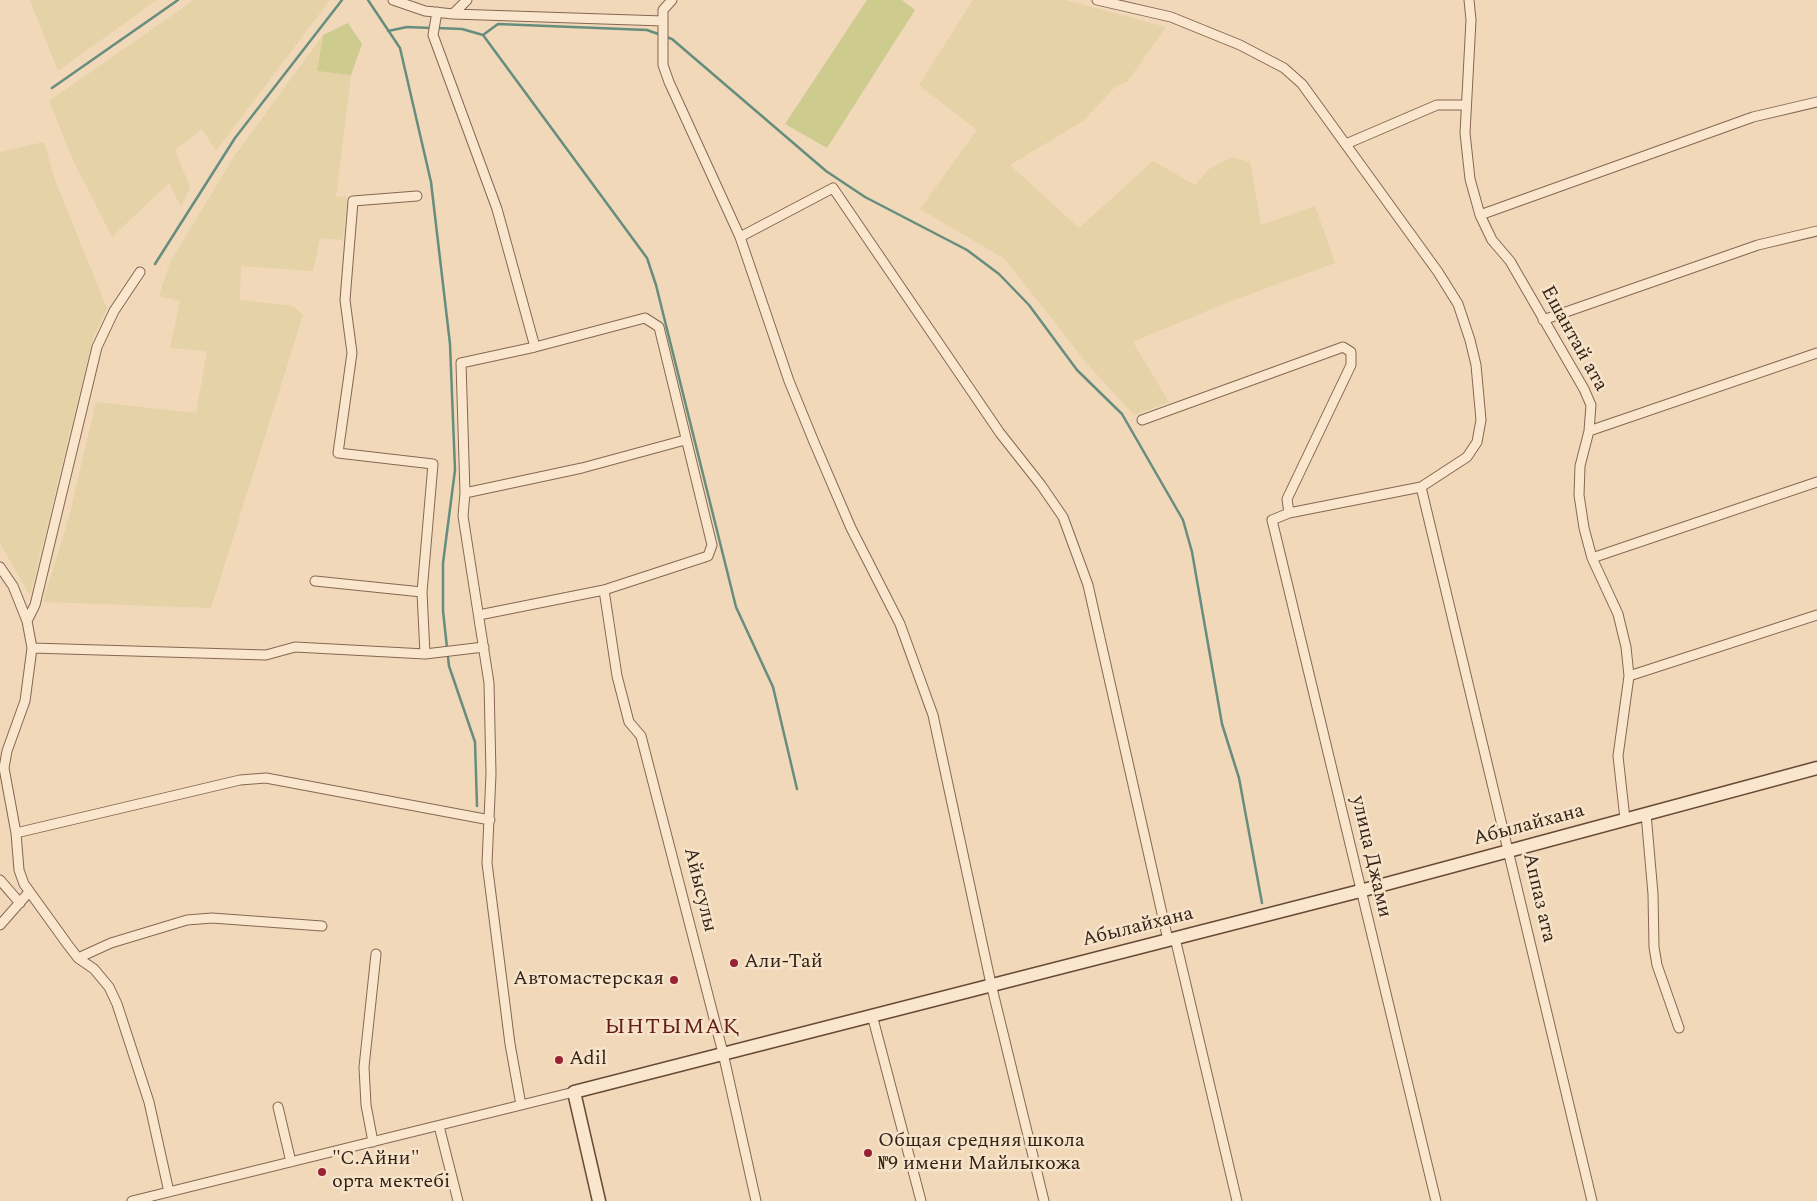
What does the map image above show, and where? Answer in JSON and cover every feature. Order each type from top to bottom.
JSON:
[{"type":"main road","name":"Абылайхана","points":[[574,1092],[1360,891],[1817,768]]},
{"type":"main road","points":[[574,1092],[598,1201]]},
{"type":"street","points":[[393,0],[425,11],[453,14],[663,21]]},
{"type":"street","points":[[453,14],[467,0]]},
{"type":"street","points":[[672,0],[663,10],[663,65],[740,237],[789,381],[851,528],[900,624],[933,715],[992,984],[1044,1201]]},
{"type":"street","points":[[1096,0],[1171,17],[1240,45],[1284,68],[1302,84],[1438,272],[1458,304],[1476,365],[1481,420],[1477,442],[1467,457],[1420,487],[1289,513],[1287,499],[1351,365],[1351,352],[1343,347],[1142,420]]},
{"type":"street","name":"Ешантай ата","points":[[1469,0],[1470,20],[1464,133],[1470,179],[1480,215],[1492,240],[1510,261],[1584,389],[1591,405],[1589,430],[1580,466],[1579,494],[1584,528],[1592,558],[1618,614],[1626,647],[1629,676],[1618,756],[1625,819]]},
{"type":"street","points":[[436,12],[433,35],[497,210],[535,347]]},
{"type":"street","points":[[1480,215],[1753,117],[1817,102]]},
{"type":"street","points":[[1346,144],[1436,105],[1466,105]]},
{"type":"street","points":[[740,237],[833,188],[854,222],[1000,433],[1042,485],[1062,517],[1088,585],[1236,1201]]},
{"type":"street","points":[[417,196],[353,201],[345,300],[352,353],[338,453],[433,464],[422,592],[425,654]]},
{"type":"street","points":[[1543,320],[1758,245],[1817,231]]},
{"type":"street","points":[[27,621],[35,605],[97,347],[114,311],[140,272]]},
{"type":"street","points":[[478,615],[604,590],[708,556],[712,545],[659,327],[645,318],[535,347],[461,363],[465,493],[463,516],[478,615],[489,682],[490,820],[487,863],[510,1044],[521,1105]]},
{"type":"street","points":[[1589,430],[1817,353]]},
{"type":"street","points":[[465,493],[582,468],[685,440]]},
{"type":"street","points":[[1592,558],[1817,482]]},
{"type":"street","name":"Аппаз ата","points":[[1420,487],[1592,1201]]},
{"type":"street","name":"улица Джами","points":[[1289,513],[1272,520],[1436,1201]]},
{"type":"street","points":[[0,567],[13,586],[27,621],[32,648],[25,702],[7,750],[4,768],[16,833],[19,870],[30,892],[78,958],[94,969],[109,987],[117,1004],[149,1102],[164,1196]]},
{"type":"street","points":[[315,581],[422,592]]},
{"type":"street","name":"Айысулы","points":[[604,590],[617,676],[629,722],[641,736],[723,1053],[756,1201]]},
{"type":"street","points":[[1629,676],[1817,615]]},
{"type":"street","points":[[32,648],[266,654],[296,647],[425,654],[484,647]]},
{"type":"street","points":[[16,833],[240,780],[266,778],[490,820]]},
{"type":"street","points":[[1646,814],[1653,894],[1654,947],[1657,965],[1678,1028]]},
{"type":"street","points":[[0,880],[20,903]]},
{"type":"street","points":[[0,925],[30,892]]},
{"type":"street","points":[[78,958],[111,943],[187,920],[212,918],[322,926]]},
{"type":"street","points":[[373,1142],[366,1105],[364,1067],[376,954]]},
{"type":"street","points":[[872,1015],[921,1201]]},
{"type":"street","points":[[132,1201],[164,1196],[290,1162],[574,1092]]},
{"type":"street","points":[[278,1107],[290,1162]]},
{"type":"street","points":[[439,1126],[458,1201]]},
{"type":"shaded area","points":[[30,0],[157,0],[58,71]]},
{"type":"shaded area","points":[[194,0],[330,0],[216,151],[202,129],[175,150],[190,187],[181,207],[169,183],[112,237],[73,160],[49,101]]},
{"type":"shaded area","points":[[867,0],[902,0],[915,10],[827,148],[785,124]]},
{"type":"shaded area","points":[[973,0],[1066,0],[1166,27],[1127,82],[1116,86],[1083,121],[1010,165],[1079,228],[1153,161],[1195,185],[1209,169],[1232,157],[1250,162],[1261,225],[1315,206],[1335,263],[1228,302],[1133,342],[1169,402],[1134,415],[1088,365],[1005,259],[920,209],[977,130],[919,85]]},
{"type":"shaded area","points":[[348,23],[362,44],[351,75],[317,71],[323,35]]},
{"type":"shaded area","points":[[323,35],[317,71],[351,75],[336,197],[347,196],[343,240],[320,238],[313,271],[241,266],[240,300],[293,306],[303,315],[211,608],[43,602],[69,517],[96,402],[196,413],[207,351],[170,348],[180,301],[159,296],[170,262],[235,155]]},
{"type":"shaded area","points":[[44,142],[56,183],[107,308],[93,338],[30,596],[0,543],[0,152]]},
{"type":"waterway","points":[[52,88],[178,0]]},
{"type":"waterway","points":[[155,264],[235,138],[342,0]]},
{"type":"waterway","points":[[368,0],[400,48],[431,182],[450,344],[455,470],[443,563],[443,611],[449,666],[475,742],[477,806]]},
{"type":"waterway","points":[[483,35],[498,24],[647,30],[672,39],[826,171],[865,197],[967,250],[999,274],[1029,305],[1077,370],[1122,414],[1183,520],[1192,552],[1222,724],[1239,778],[1262,903]]},
{"type":"waterway","points":[[388,31],[407,27],[431,28]]},
{"type":"waterway","points":[[437,28],[462,29],[483,35],[647,258],[656,285],[736,607],[773,687],[797,789]]},
{"type":"place","name":"Али-Тай","points":[[734,963]]},
{"type":"place","name":"Автомастерская","points":[[674,980]]},
{"type":"place","name":"Adil","points":[[559,1060]]},
{"type":"place","name":"Общая средняя школа №9 имени Майлыкожа","points":[[868,1153]]},
{"type":"place","name":"\"С.Айни\" орта мектебі","points":[[322,1172]]},
{"type":"district","name":"ЫНТЫМАҚ","points":[[672,1029]]}]
